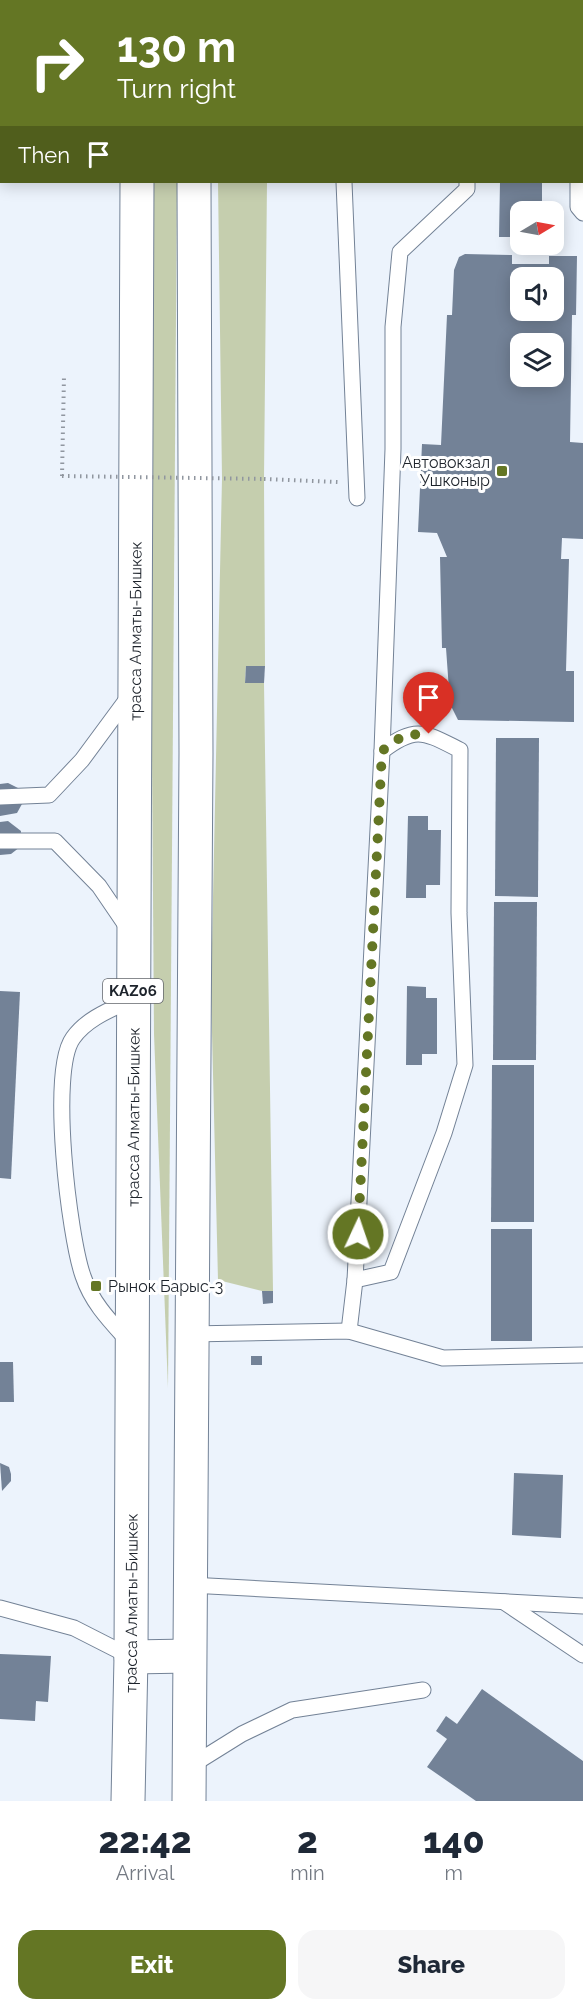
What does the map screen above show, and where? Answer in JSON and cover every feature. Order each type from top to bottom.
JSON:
[{"type":"highway","name":"трасса Алматы-Бишкек","points":[[128,1801],[131,1657],[137,183]]},
{"type":"highway","points":[[189,1801],[196,753],[194,183]]},
{"type":"highway","points":[[131,1657],[189,1656]]},
{"type":"lane","points":[[344,183],[357,491]]},
{"type":"lane","points":[[348,1331],[355,1280],[382,751],[393,449],[393,327],[400,252],[466,189],[467,183]]},
{"type":"lane","points":[[578,183],[578,207],[583,213]]},
{"type":"lane","points":[[0,797],[49,795],[82,760],[134,690]]},
{"type":"lane","points":[[355,1280],[391,1272],[444,1133],[465,1065],[459,913],[460,750],[429,734],[412,734],[404,735],[382,751]]},
{"type":"lane","points":[[0,841],[55,841],[99,886],[134,938]]},
{"type":"lane","points":[[131,1345],[97,1306],[82,1275],[69,1217],[61,1079],[72,1039],[95,1017],[133,999]]},
{"type":"lane","points":[[191,1334],[348,1331],[442,1358],[583,1355]]},
{"type":"lane","points":[[190,1585],[583,1606]]},
{"type":"lane","points":[[504,1602],[583,1655]]},
{"type":"lane","points":[[0,1608],[74,1628],[131,1657]]},
{"type":"lane","points":[[189,1767],[242,1734],[292,1710],[423,1690]]},
{"type":"path","points":[[64,376],[62,476],[264,479],[357,491]]},
{"type":"green space","points":[[153,183],[177,183],[168,1388],[154,1034],[150,477]]},
{"type":"green space","points":[[218,183],[267,183],[265,666],[246,666],[245,682],[264,683],[273,1291],[262,1291],[218,1280],[211,991],[222,478]]},
{"type":"building","points":[[500,183],[542,183],[542,201],[510,201],[510,237],[499,237]]},
{"type":"building","name":"Автовокзал Ушконыр","points":[[465,254],[512,255],[512,264],[549,264],[549,256],[577,256],[576,315],[572,315],[570,442],[583,443],[583,539],[562,538],[561,559],[569,559],[566,671],[574,671],[574,722],[458,720],[450,704],[446,648],[442,648],[440,557],[447,557],[437,533],[418,532],[422,444],[441,445],[447,315],[452,315],[454,270],[459,257]]},
{"type":"building","points":[[246,666],[265,666],[264,683],[245,683]]},
{"type":"building","points":[[496,738],[539,738],[538,897],[495,896]]},
{"type":"building","points":[[8,783],[18,788],[22,804],[17,813],[0,816],[0,784]]},
{"type":"building","points":[[408,816],[428,816],[428,830],[441,830],[440,885],[426,885],[426,898],[406,898]]},
{"type":"building","points":[[8,821],[21,831],[20,847],[11,854],[0,855],[0,822]]},
{"type":"building","points":[[494,902],[537,902],[536,1060],[493,1060]]},
{"type":"building","points":[[407,986],[426,987],[426,998],[437,998],[437,1054],[422,1054],[422,1065],[406,1065]]},
{"type":"building","points":[[0,991],[20,992],[11,1179],[0,1178]]},
{"type":"building","points":[[492,1065],[534,1065],[534,1222],[491,1222]]},
{"type":"building","points":[[491,1229],[532,1229],[532,1341],[491,1341]]},
{"type":"building","points":[[262,1291],[273,1291],[273,1303],[263,1304]]},
{"type":"building","points":[[251,1356],[262,1356],[262,1365],[251,1365]]},
{"type":"building","points":[[0,1362],[13,1362],[14,1402],[0,1402]]},
{"type":"building","points":[[0,1463],[9,1467],[11,1474],[11,1481],[2,1491]]},
{"type":"building","points":[[514,1473],[563,1475],[561,1538],[512,1535]]},
{"type":"building","points":[[0,1654],[51,1656],[48,1702],[36,1701],[35,1721],[0,1719]]},
{"type":"building","points":[[482,1689],[583,1761],[583,1801],[476,1801],[427,1767],[447,1739],[436,1731],[446,1716],[457,1724]]},
{"type":"place","name":"Автовокзал Ушконыр","points":[[502,471]]},
{"type":"place","name":"Рынок Барыс-3","points":[[96,1286]]},
{"type":"route","points":[[358,1234],[382,751],[404,735],[429,734]]}]
